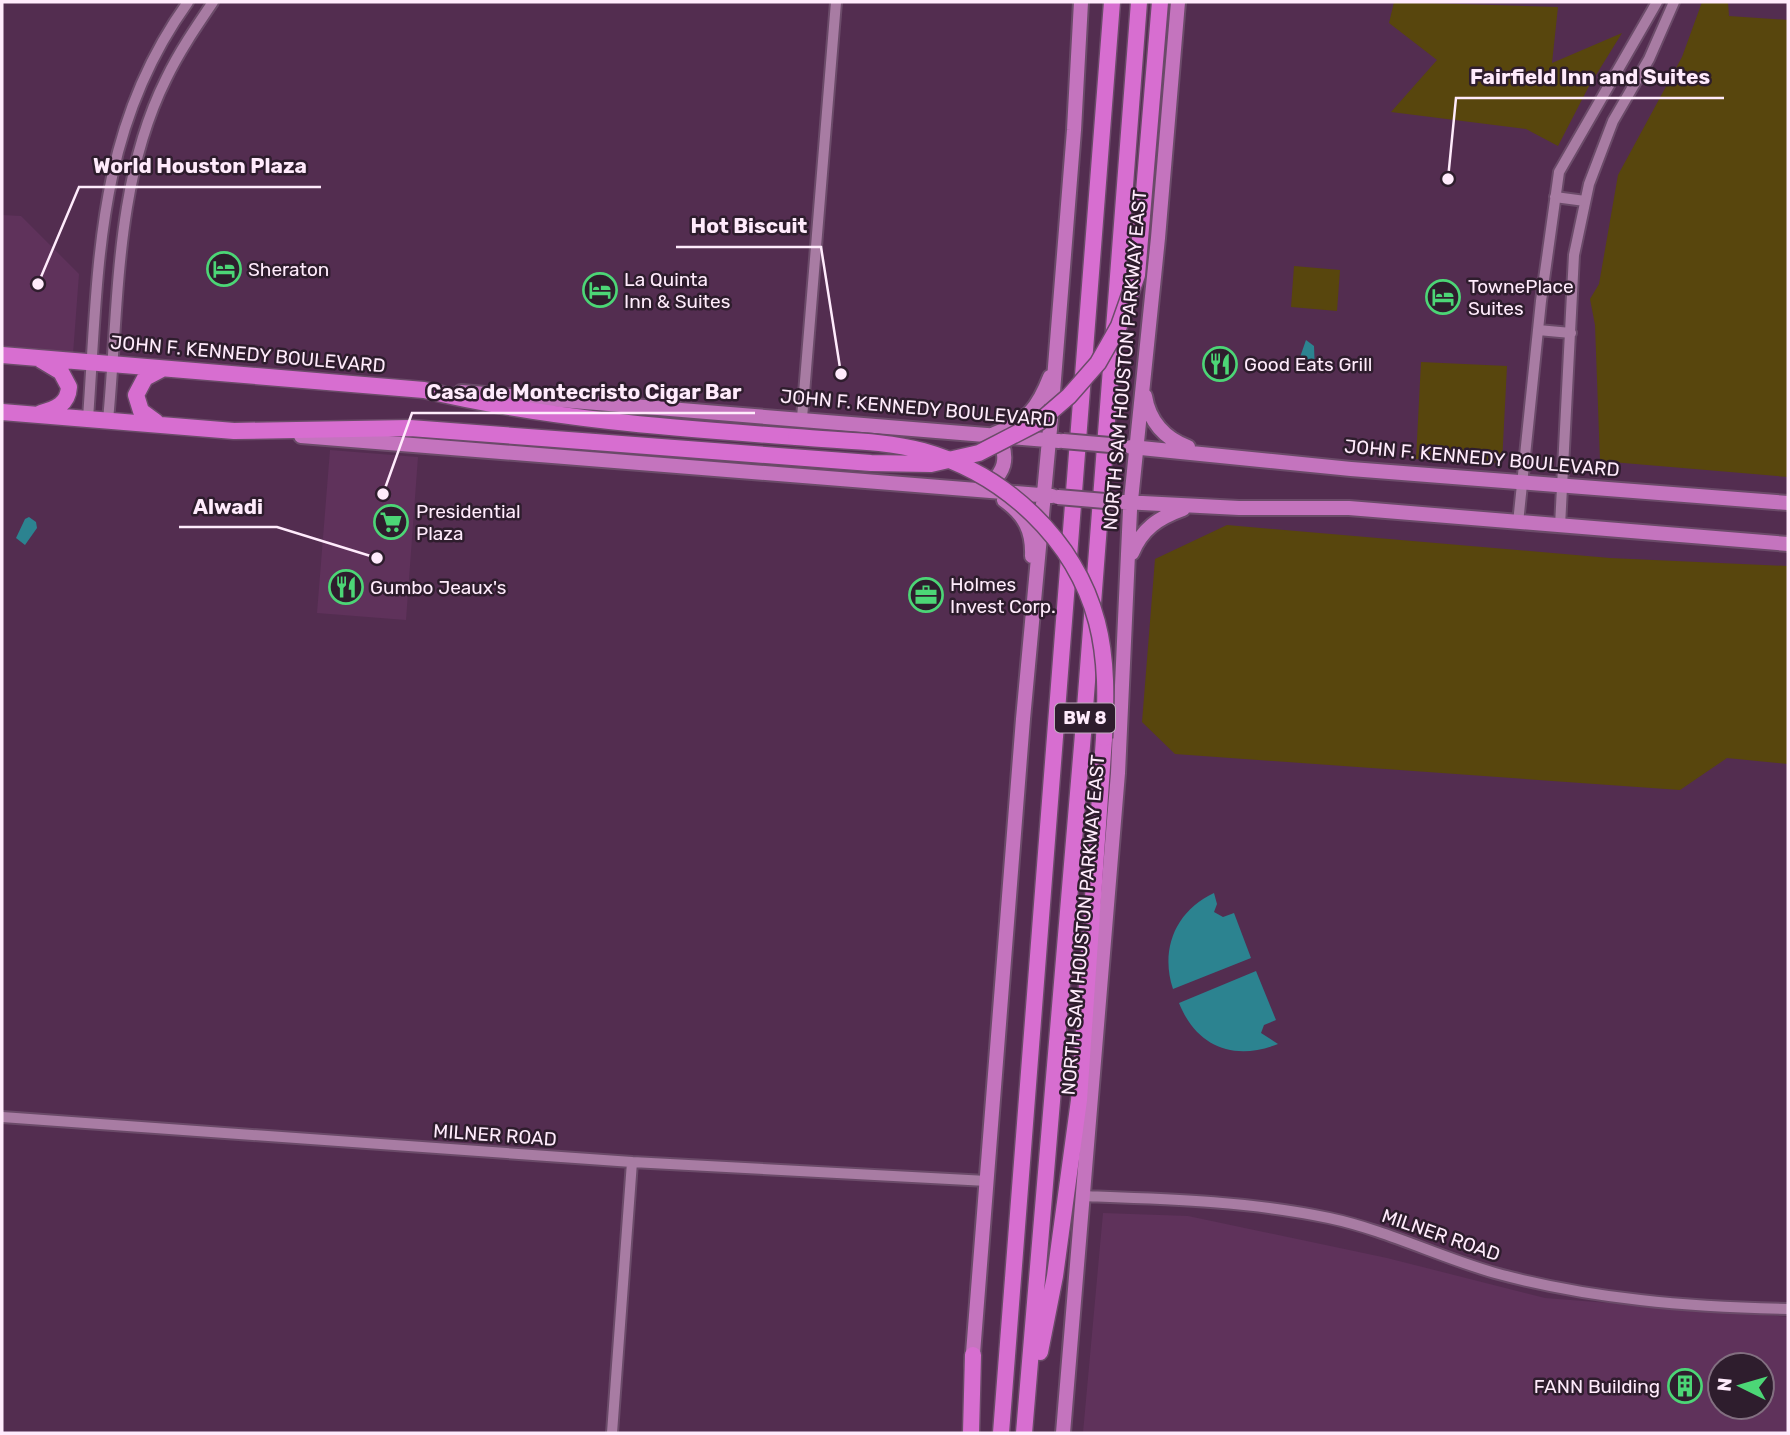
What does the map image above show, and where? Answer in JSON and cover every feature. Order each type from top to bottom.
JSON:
[{"type":"highway","name":"BW 8","points":[[1001,1433],[1112,2]]},
{"type":"highway","name":"NORTH SAM HOUSTON PARKWAY EAST","points":[[1025,1433],[1082,748],[1139,2]]},
{"type":"highway","points":[[2,411],[234,431],[410,428],[871,463],[931,464],[979,453],[1039,422],[1069,396],[1098,363],[1119,326],[1137,275],[1160,2]]},
{"type":"highway","name":"JOHN F. KENNEDY BOULEVARD","points":[[2,355],[424,390]]},
{"type":"highway","points":[[35,414],[57,408],[68,397],[69,387],[61,372],[36,357]]},
{"type":"highway","points":[[158,423],[141,411],[136,395],[145,379],[165,369]]},
{"type":"highway","points":[[424,390],[491,406],[573,417],[878,444],[936,455],[999,486],[1037,517],[1064,552],[1088,597],[1097,622],[1104,673],[1104,738],[1079,1100],[1055,1276],[1025,1433]]},
{"type":"highway","points":[[969,1433],[973,1355]]},
{"type":"main road","points":[[973,1355],[1031,641],[1056,441],[1055,364],[1074,130],[1081,2]]},
{"type":"main road","name":"NORTH SAM HOUSTON PARKWAY EAST","points":[[1063,1433],[1118,773],[1127,564],[1124,503],[1139,447],[1178,2]]},
{"type":"main road","points":[[989,436],[1019,422],[1038,406],[1055,364]]},
{"type":"main road","points":[[1143,388],[1146,404],[1162,432],[1172,442],[1199,452]]},
{"type":"main road","name":"JOHN F. KENNEDY BOULEVARD","points":[[424,390],[802,418],[1199,452],[1334,467],[1788,503]]},
{"type":"main road","points":[[234,431],[1124,503],[1188,507],[1349,508],[1788,544]]},
{"type":"main road","points":[[897,484],[926,480],[992,482],[1001,474],[1004,452],[1002,444],[989,436]]},
{"type":"main road","points":[[984,490],[1012,506],[1031,530],[1031,641]]},
{"type":"main road","points":[[1127,564],[1138,538],[1153,523],[1188,507]]},
{"type":"street","points":[[88,418],[107,194],[131,106],[143,76],[188,2]]},
{"type":"street","points":[[108,420],[129,197],[156,103],[188,39],[213,2]]},
{"type":"street","points":[[802,418],[836,2]]},
{"type":"street","points":[[1518,523],[1538,330],[1559,172],[1657,2]]},
{"type":"street","points":[[1560,526],[1574,255],[1585,201],[1613,121],[1649,59],[1674,2]]},
{"type":"street","points":[[171,26],[188,39]]},
{"type":"street","points":[[107,194],[129,197]]},
{"type":"street","points":[[1555,197],[1585,201]]},
{"type":"street","points":[[1538,330],[1571,333]]},
{"type":"street","name":"MILNER ROAD","points":[[2,1118],[632,1162],[987,1181]]},
{"type":"street","points":[[612,1433],[632,1162]]},
{"type":"street","name":"MILNER ROAD","points":[[1082,1196],[1191,1200],[1275,1209],[1370,1229],[1492,1272],[1547,1286],[1641,1300],[1788,1309]]},
{"type":"shaded area","points":[[1394,2],[1558,7],[1552,63],[1622,33],[1588,88],[1558,146],[1526,129],[1391,112],[1437,60],[1389,23]]},
{"type":"shaded area","points":[[1702,2],[1728,2],[1729,16],[1788,20],[1788,477],[1600,461],[1595,325],[1590,299],[1599,284],[1618,175],[1682,57]]},
{"type":"shaded area","points":[[2,215],[21,216],[79,274],[73,354],[2,348]]},
{"type":"shaded area","points":[[1294,266],[1340,270],[1337,311],[1291,307]]},
{"type":"shaded area","points":[[1306,340],[1314,346],[1315,373],[1312,366],[1304,366],[1299,360]]},
{"type":"shaded area","points":[[1421,362],[1507,366],[1502,463],[1416,459]]},
{"type":"shaded area","points":[[330,450],[418,457],[406,620],[317,613]]},
{"type":"shaded area","points":[[29,517],[36,522],[37,528],[25,545],[16,538],[25,519]]},
{"type":"shaded area","points":[[1227,525],[1610,558],[1788,566],[1788,764],[1727,758],[1680,790],[1175,754],[1142,722],[1155,559]]},
{"type":"shaded area","points":[[1214,893],[1217,904],[1214,912],[1223,917],[1234,913],[1251,958],[1173,989],[1168,960],[1174,933],[1189,910]]},
{"type":"shaded area","points":[[1256,971],[1276,1020],[1264,1025],[1261,1033],[1278,1044],[1247,1051],[1233,1050],[1219,1047],[1196,1031],[1179,1003]]},
{"type":"shaded area","points":[[1103,1213],[1188,1216],[1387,1258],[1545,1298],[1788,1317],[1788,1433],[1083,1433]]},
{"type":"place","name":"Fairfield Inn and Suites","points":[[1448,179]]},
{"type":"place","name":"Sheraton","points":[[224,269]]},
{"type":"place","name":"World Houston Plaza","points":[[38,284]]},
{"type":"place","name":"La Quinta Inn & Suites","points":[[600,290]]},
{"type":"place","name":"TownePlace Suites","points":[[1443,297]]},
{"type":"place","name":"Good Eats Grill","points":[[1220,364]]},
{"type":"place","name":"Hot Biscuit","points":[[841,374]]},
{"type":"place","name":"Casa de Montecristo Cigar Bar","points":[[383,494]]},
{"type":"place","name":"Presidential Plaza","points":[[391,522]]},
{"type":"place","name":"Alwadi","points":[[377,558]]},
{"type":"place","name":"Gumbo Jeaux's","points":[[346,587]]},
{"type":"place","name":"Holmes Invest Corp.","points":[[926,595]]},
{"type":"place","name":"FANN Building","points":[[1685,1386]]}]
